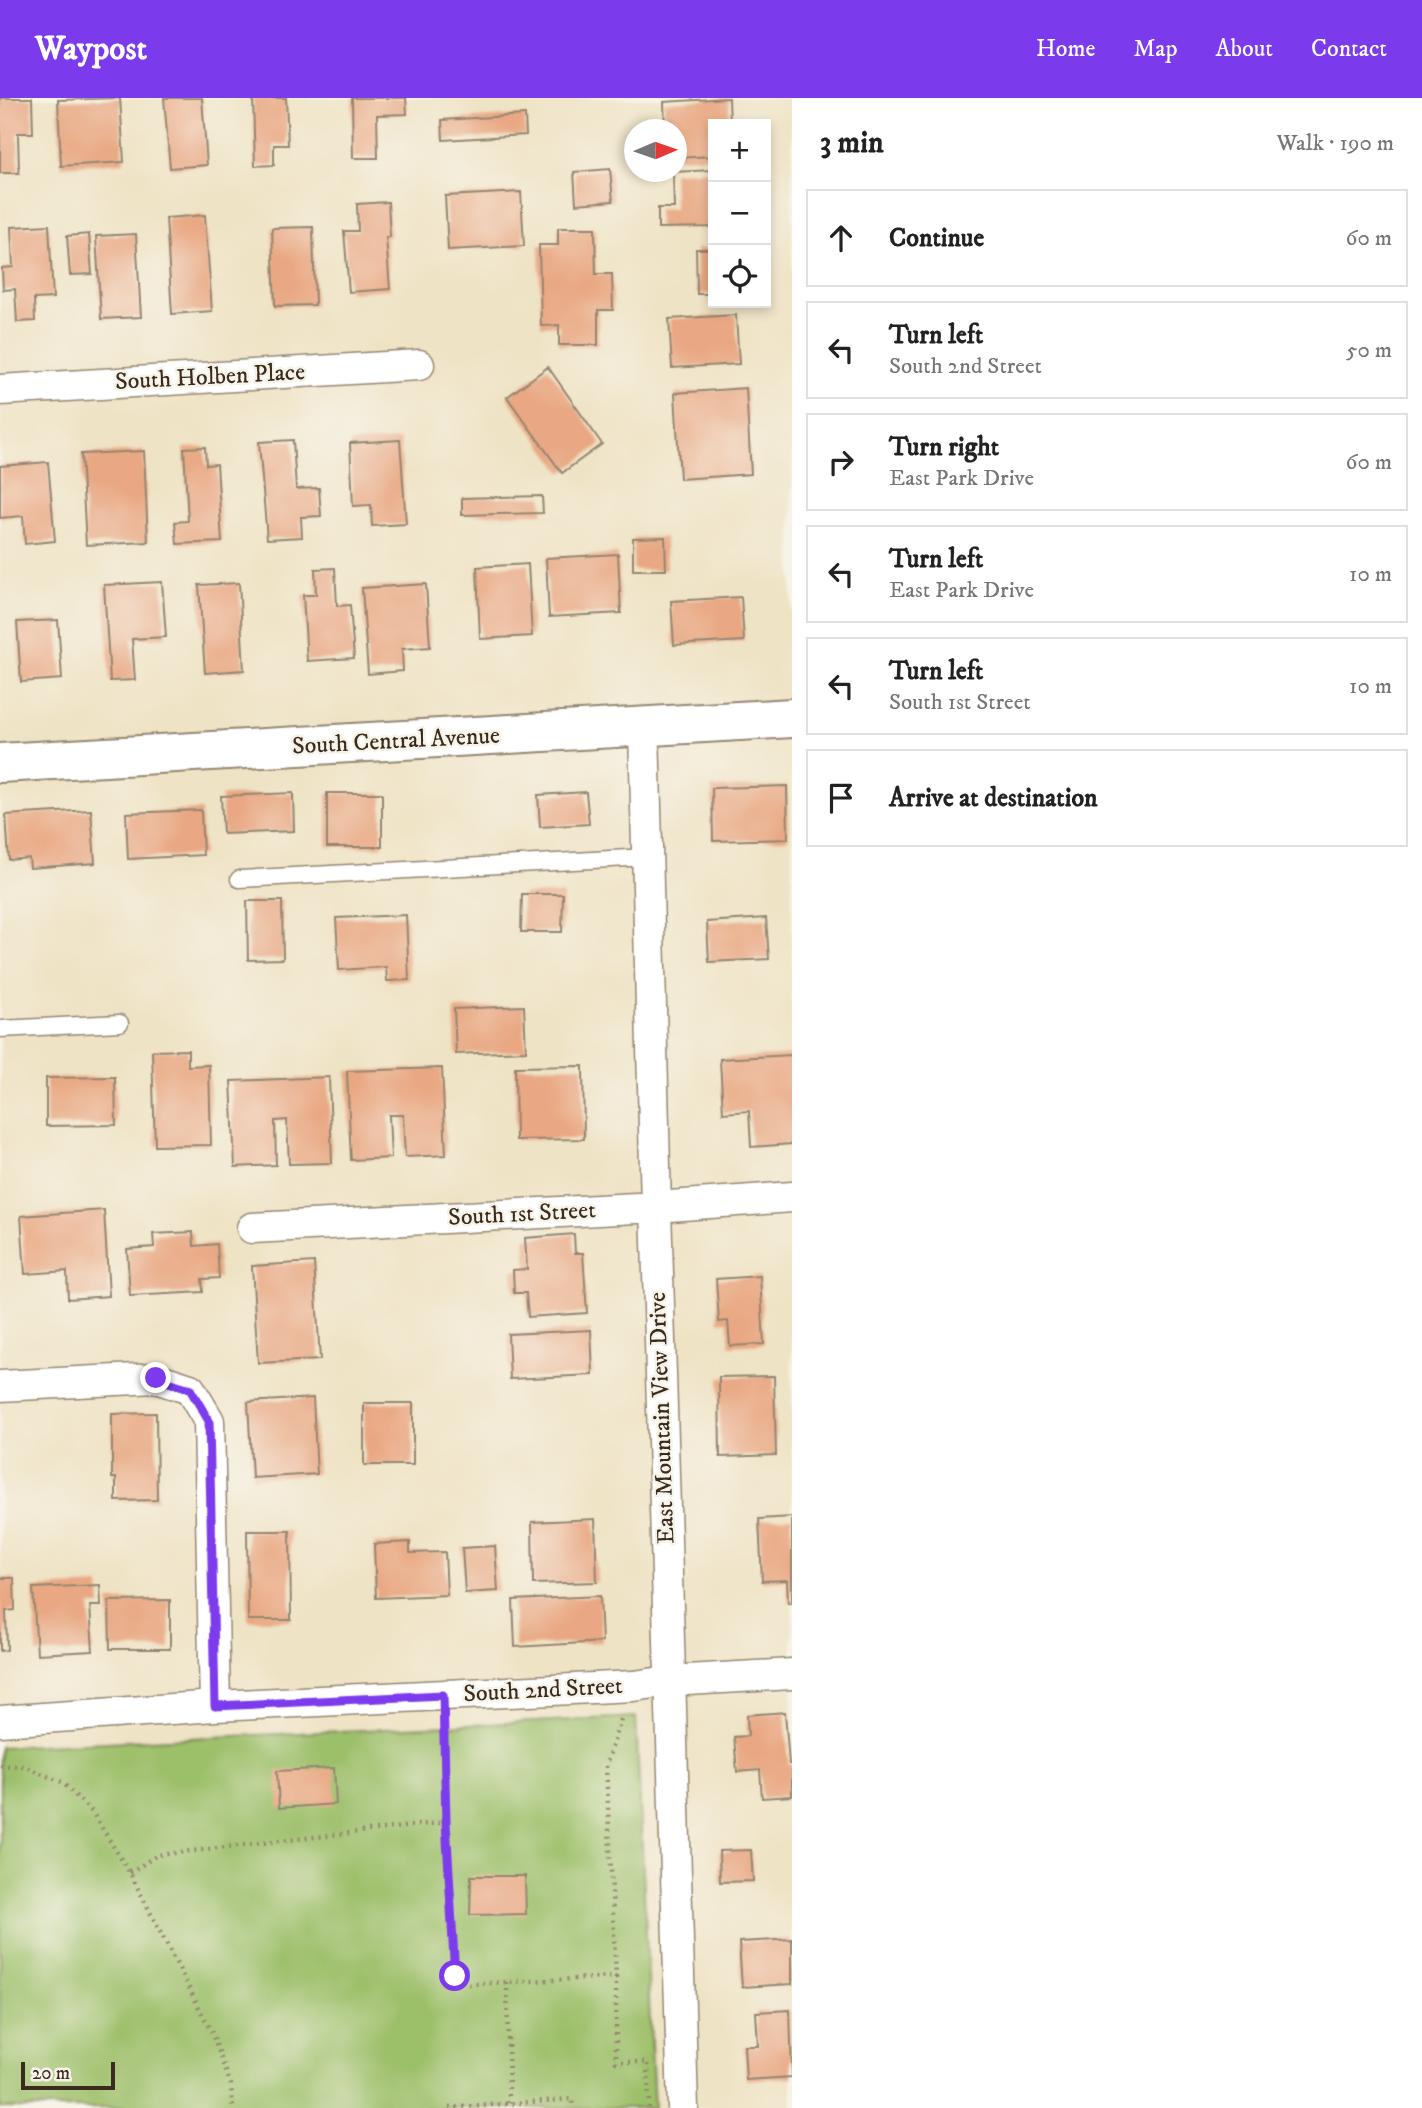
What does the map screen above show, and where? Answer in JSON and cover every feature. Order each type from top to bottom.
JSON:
[{"type":"street","name":"South Holben Place","points":[[0,390],[419,365]]},
{"type":"street","name":"South Central Avenue","points":[[0,763],[792,718]]},
{"type":"street","name":"East Mountain View Drive","points":[[644,727],[683,2108]]},
{"type":"street","name":"South 1st Street","points":[[252,1228],[792,1198]]},
{"type":"street","points":[[0,1386],[156,1378],[190,1389],[209,1421],[215,1706]]},
{"type":"street","name":"South 2nd Street","points":[[0,1721],[215,1706],[634,1686],[670,1681],[792,1674]]},
{"type":"lane","points":[[239,879],[647,857]]},
{"type":"lane","points":[[0,1029],[120,1023]]},
{"type":"path","points":[[634,1686],[606,1765],[616,1977],[616,2062],[648,2062],[649,2108]]},
{"type":"path","points":[[443,1695],[446,1822],[455,1976],[469,1984],[616,1977]]},
{"type":"path","points":[[0,1765],[23,1766],[62,1782],[92,1812],[130,1873],[212,2033],[231,2085],[233,2108]]},
{"type":"path","points":[[130,1873],[157,1855],[446,1822]]},
{"type":"path","points":[[506,1982],[509,2103]]},
{"type":"path","points":[[449,2108],[572,2099],[573,2108]]},
{"type":"green space","points":[[636,1717],[654,2108],[0,2108],[0,1747]]},
{"type":"building","points":[[0,98],[32,98],[33,133],[18,133],[19,173],[0,173]]},
{"type":"building","points":[[120,98],[124,162],[61,166],[58,100]]},
{"type":"building","points":[[164,98],[202,98],[207,165],[170,168]]},
{"type":"building","points":[[253,98],[286,98],[288,145],[274,145],[274,165],[255,166]]},
{"type":"building","points":[[352,98],[406,98],[407,114],[377,115],[378,158],[353,158]]},
{"type":"building","points":[[729,98],[730,119],[708,119],[708,156],[687,157],[687,119],[665,119],[664,102]]},
{"type":"building","points":[[525,115],[526,135],[443,140],[442,120]]},
{"type":"building","points":[[610,169],[613,201],[576,204],[574,172]]},
{"type":"building","points":[[708,170],[708,227],[658,228],[658,208],[674,208],[673,182],[687,182],[687,171]]},
{"type":"building","points":[[521,192],[524,246],[448,250],[445,196]]},
{"type":"building","points":[[388,202],[390,237],[386,237],[390,289],[349,292],[344,231],[358,231],[357,204]]},
{"type":"building","points":[[205,215],[212,311],[172,314],[166,218]]},
{"type":"building","points":[[49,225],[53,298],[34,299],[35,321],[17,322],[15,289],[3,290],[2,268],[13,267],[11,227]]},
{"type":"building","points":[[313,227],[315,305],[275,306],[272,228]]},
{"type":"building","points":[[558,228],[595,228],[596,274],[612,274],[613,310],[598,310],[598,345],[559,345],[559,325],[541,326],[539,245],[558,245]]},
{"type":"building","points":[[89,234],[92,274],[70,275],[67,236]]},
{"type":"building","points":[[136,234],[141,317],[101,319],[96,236]]},
{"type":"building","points":[[696,249],[708,249],[708,294],[697,294]]},
{"type":"building","points":[[736,315],[739,364],[672,368],[669,319]]},
{"type":"building","points":[[548,367],[602,444],[562,473],[507,397]]},
{"type":"building","points":[[746,388],[751,474],[680,479],[675,393]]},
{"type":"building","points":[[293,440],[296,489],[319,488],[321,516],[301,517],[302,537],[267,539],[259,442]]},
{"type":"building","points":[[400,440],[406,524],[372,526],[371,505],[353,506],[350,443]]},
{"type":"building","points":[[205,447],[206,465],[217,464],[222,542],[177,544],[175,522],[188,521],[184,448]]},
{"type":"building","points":[[144,451],[148,542],[86,545],[81,454]]},
{"type":"building","points":[[48,462],[55,541],[25,544],[23,516],[0,518],[0,466]]},
{"type":"building","points":[[542,496],[543,513],[462,515],[462,498]]},
{"type":"building","points":[[665,537],[666,570],[633,570],[633,538]]},
{"type":"building","points":[[618,554],[621,613],[549,617],[546,558]]},
{"type":"building","points":[[528,564],[532,636],[480,639],[477,567]]},
{"type":"building","points":[[335,568],[337,606],[350,605],[354,658],[307,661],[303,595],[316,595],[315,569]]},
{"type":"building","points":[[162,582],[166,637],[132,639],[135,680],[110,681],[104,585]]},
{"type":"building","points":[[239,583],[244,670],[205,673],[199,585]]},
{"type":"building","points":[[426,584],[430,647],[402,649],[403,671],[368,674],[362,588]]},
{"type":"building","points":[[741,597],[744,641],[674,645],[671,601]]},
{"type":"building","points":[[58,620],[62,679],[21,682],[17,622]]},
{"type":"building","points":[[787,786],[788,839],[713,841],[712,788]]},
{"type":"building","points":[[586,792],[589,824],[540,827],[538,795]]},
{"type":"building","points":[[293,793],[294,831],[223,834],[221,796]]},
{"type":"building","points":[[327,793],[382,793],[382,847],[327,847]]},
{"type":"building","points":[[91,810],[95,863],[30,868],[29,858],[9,860],[6,815]]},
{"type":"building","points":[[201,810],[203,855],[128,859],[126,813]]},
{"type":"building","points":[[522,894],[563,894],[562,932],[521,932]]},
{"type":"building","points":[[247,901],[282,901],[283,959],[248,960]]},
{"type":"building","points":[[406,915],[409,980],[387,981],[386,967],[339,970],[336,918]]},
{"type":"building","points":[[766,918],[769,959],[709,962],[707,922]]},
{"type":"building","points":[[524,1006],[526,1051],[456,1054],[454,1009]]},
{"type":"building","points":[[188,1050],[188,1066],[209,1065],[211,1145],[155,1146],[152,1051]]},
{"type":"building","points":[[792,1055],[792,1144],[751,1147],[749,1111],[723,1113],[720,1059]]},
{"type":"building","points":[[583,1066],[584,1139],[516,1140],[515,1067]]},
{"type":"building","points":[[442,1068],[446,1155],[405,1157],[403,1115],[389,1115],[391,1158],[351,1160],[347,1071]]},
{"type":"building","points":[[115,1077],[116,1125],[46,1126],[46,1078]]},
{"type":"building","points":[[329,1077],[332,1163],[289,1164],[287,1120],[275,1121],[276,1165],[235,1167],[231,1081]]},
{"type":"building","points":[[104,1210],[109,1296],[68,1299],[67,1271],[25,1274],[21,1216]]},
{"type":"building","points":[[193,1232],[194,1246],[217,1244],[219,1278],[202,1279],[203,1292],[130,1296],[127,1249],[154,1247],[153,1234]]},
{"type":"building","points":[[574,1234],[575,1253],[583,1253],[587,1313],[528,1317],[526,1293],[514,1293],[513,1270],[527,1269],[525,1238]]},
{"type":"building","points":[[314,1262],[320,1360],[258,1363],[252,1266]]},
{"type":"building","points":[[760,1276],[764,1344],[730,1346],[728,1321],[719,1322],[716,1279]]},
{"type":"building","points":[[591,1330],[593,1375],[510,1379],[508,1334]]},
{"type":"building","points":[[774,1376],[776,1455],[720,1457],[719,1377]]},
{"type":"building","points":[[313,1398],[317,1474],[252,1478],[248,1402]]},
{"type":"building","points":[[364,1403],[413,1403],[413,1465],[364,1465]]},
{"type":"building","points":[[156,1413],[157,1500],[116,1501],[116,1478],[112,1478],[112,1414]]},
{"type":"building","points":[[792,1517],[792,1603],[788,1603],[787,1580],[762,1581],[759,1519]]},
{"type":"building","points":[[595,1519],[597,1582],[533,1584],[532,1522]]},
{"type":"building","points":[[247,1531],[290,1531],[291,1620],[248,1620]]},
{"type":"building","points":[[410,1542],[410,1553],[445,1552],[447,1595],[376,1598],[374,1544]]},
{"type":"building","points":[[495,1546],[498,1591],[465,1593],[462,1548]]},
{"type":"building","points":[[0,1578],[14,1578],[15,1610],[6,1611],[7,1650],[0,1651]]},
{"type":"building","points":[[100,1585],[101,1606],[90,1606],[93,1651],[37,1654],[33,1588]]},
{"type":"building","points":[[600,1596],[602,1642],[515,1647],[513,1600]]},
{"type":"building","points":[[170,1600],[170,1649],[110,1649],[109,1601]]},
{"type":"building","points":[[785,1712],[789,1764],[792,1764],[792,1796],[762,1798],[760,1770],[737,1772],[734,1737],[748,1736],[747,1715]]},
{"type":"building","points":[[334,1768],[336,1804],[279,1808],[277,1771]]},
{"type":"building","points":[[751,1850],[753,1881],[720,1882],[719,1851]]},
{"type":"building","points":[[471,1876],[525,1876],[526,1914],[470,1915]]},
{"type":"building","points":[[792,1939],[792,1984],[742,1987],[739,1942]]},
{"type":"building","points":[[790,2010],[792,2077],[746,2080],[744,2046],[758,2046],[756,2012]]},
{"type":"route","points":[[156,1378],[190,1389],[209,1421],[215,1706],[443,1695],[446,1822],[455,1976]]}]
